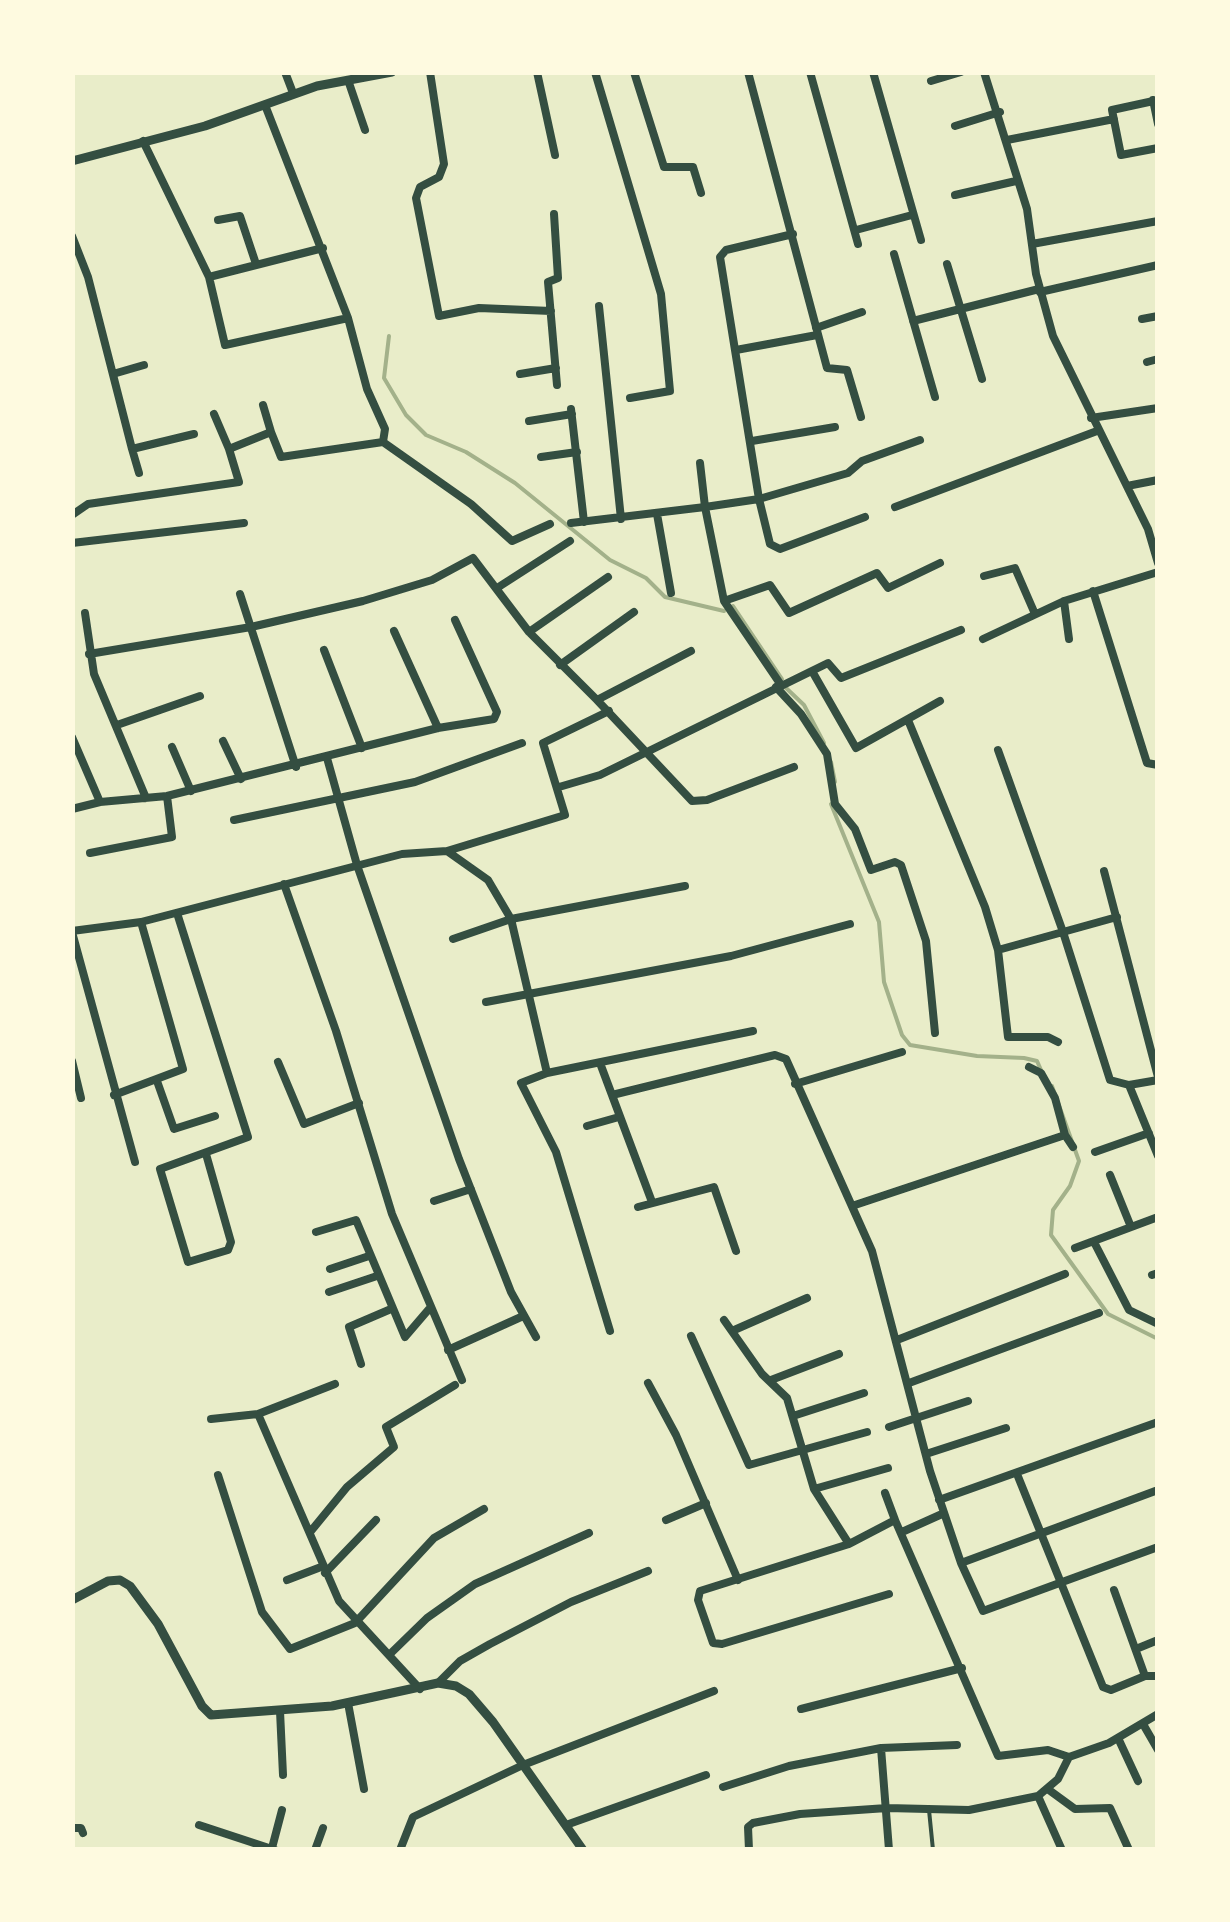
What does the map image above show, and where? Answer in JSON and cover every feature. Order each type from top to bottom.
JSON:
[{"type":"street","points":[[285,72],[293,93]]},
{"type":"street","points":[[73,160],[265,105],[293,93],[392,72]]},
{"type":"street","points":[[430,72],[444,164],[439,177],[420,186],[416,198],[438,313],[442,318],[479,308],[550,312]]},
{"type":"street","points":[[538,72],[555,155]]},
{"type":"street","points":[[595,72],[661,294],[670,390],[630,398]]},
{"type":"street","points":[[634,72],[662,165],[670,170],[693,167],[701,193]]},
{"type":"street","points":[[748,72],[827,368],[847,370],[861,417]]},
{"type":"street","points":[[810,72],[858,244]]},
{"type":"street","points":[[873,72],[922,240]]},
{"type":"street","points":[[931,81],[961,72]]},
{"type":"street","points":[[998,72],[985,74],[1008,140],[1040,291],[1054,336],[1148,529],[1158,563]]},
{"type":"street","points":[[348,80],[366,130]]},
{"type":"street","points":[[1158,124],[1156,100],[1114,106],[1121,155],[1158,148]]},
{"type":"street","points":[[265,105],[324,248],[367,389],[384,424],[384,442]]},
{"type":"street","points":[[955,126],[1000,112]]},
{"type":"street","points":[[1008,140],[1114,118]]},
{"type":"street","points":[[142,142],[209,277],[227,346],[348,318]]},
{"type":"street","points":[[955,194],[1016,181]]},
{"type":"street","points":[[554,214],[558,278],[548,281],[557,385]]},
{"type":"street","points":[[856,230],[912,214]]},
{"type":"street","points":[[218,220],[240,216],[256,264]]},
{"type":"street","points":[[1032,244],[1158,220]]},
{"type":"street","points":[[793,234],[722,254],[719,264],[759,499],[774,548],[865,518]]},
{"type":"street","points":[[72,236],[139,473]]},
{"type":"street","points":[[209,277],[324,248]]},
{"type":"street","points":[[894,254],[935,397]]},
{"type":"street","points":[[947,264],[982,379]]},
{"type":"street","points":[[912,321],[1158,265]]},
{"type":"street","points":[[599,306],[621,518]]},
{"type":"street","points":[[736,350],[816,332],[862,312]]},
{"type":"street","points":[[1142,319],[1158,316]]},
{"type":"street","points":[[1147,362],[1158,360]]},
{"type":"street","points":[[113,374],[144,365]]},
{"type":"street","points":[[520,374],[556,368]]},
{"type":"street","points":[[263,405],[281,457],[384,442],[471,504],[512,541],[550,524]]},
{"type":"street","points":[[1092,418],[1158,408]]},
{"type":"street","points":[[529,421],[572,411],[584,522]]},
{"type":"street","points":[[72,514],[88,504],[234,484],[240,480],[214,414]]},
{"type":"street","points":[[752,441],[835,427]]},
{"type":"street","points":[[895,507],[1097,431]]},
{"type":"street","points":[[230,450],[270,432]]},
{"type":"street","points":[[132,449],[194,434]]},
{"type":"street","points":[[572,523],[759,499],[848,473],[862,461],[920,440]]},
{"type":"street","points":[[541,458],[577,452]]},
{"type":"street","points":[[700,463],[704,507],[724,601],[826,754],[835,804],[855,829],[871,870],[896,862],[901,865],[926,942],[935,1033]]},
{"type":"street","points":[[1127,486],[1158,480]]},
{"type":"street","points":[[657,514],[671,593]]},
{"type":"street","points":[[72,543],[244,523]]},
{"type":"street","points":[[497,588],[570,541]]},
{"type":"street","points":[[89,654],[251,627],[415,585],[470,558],[479,561],[530,632],[560,665],[696,802],[794,768]]},
{"type":"street","points":[[724,601],[770,585],[789,613],[877,572],[888,588],[940,563]]},
{"type":"street","points":[[984,576],[1015,568],[1035,614]]},
{"type":"street","points":[[983,639],[1064,602],[1158,572]]},
{"type":"street","points":[[530,632],[608,577]]},
{"type":"street","points":[[1093,591],[1147,763],[1158,766]]},
{"type":"street","points":[[240,594],[296,767]]},
{"type":"street","points":[[1064,602],[1069,639]]},
{"type":"street","points":[[560,665],[634,612]]},
{"type":"street","points":[[85,613],[89,654],[146,798]]},
{"type":"street","points":[[72,809],[191,791],[496,716],[454,620]]},
{"type":"street","points":[[559,787],[648,752],[830,662],[841,678],[961,630]]},
{"type":"street","points":[[394,631],[438,728]]},
{"type":"street","points":[[324,650],[362,748]]},
{"type":"street","points":[[597,700],[691,650]]},
{"type":"street","points":[[812,671],[856,748],[940,701]]},
{"type":"street","points":[[117,725],[200,696]]},
{"type":"street","points":[[135,1162],[72,932],[141,922],[419,851],[447,851],[565,815],[544,741],[609,711]]},
{"type":"street","points":[[908,720],[998,950],[1008,1037],[1048,1037],[1058,1042]]},
{"type":"street","points":[[72,738],[100,802]]},
{"type":"street","points":[[223,742],[241,779]]},
{"type":"street","points":[[234,820],[416,782],[522,743]]},
{"type":"street","points":[[172,747],[191,791]]},
{"type":"street","points":[[998,750],[1064,932],[1110,1080],[1130,1085],[1158,1078],[1104,871]]},
{"type":"street","points":[[328,758],[357,865],[470,1189],[522,1317],[536,1336]]},
{"type":"street","points":[[90,853],[172,837],[166,796]]},
{"type":"street","points":[[447,851],[488,880],[511,920],[547,1073]]},
{"type":"street","points":[[284,884],[359,1103],[392,1214],[459,1382],[386,1427],[394,1447],[342,1491],[311,1531]]},
{"type":"street","points":[[453,939],[511,920],[685,886]]},
{"type":"street","points":[[177,913],[248,1138],[160,1169],[188,1262],[228,1250],[231,1242],[206,1154]]},
{"type":"street","points":[[998,950],[1117,917]]},
{"type":"street","points":[[114,1095],[157,1081],[183,1067],[141,922]]},
{"type":"street","points":[[486,1002],[731,956],[850,924]]},
{"type":"street","points":[[610,1331],[556,1152],[521,1087],[525,1080],[547,1073],[753,1031]]},
{"type":"street","points":[[795,1084],[902,1052]]},
{"type":"street","points":[[612,1095],[774,1055],[786,1059],[855,1205],[897,1340],[942,1514],[982,1610],[1158,1547]]},
{"type":"street","points":[[72,1061],[80,1098]]},
{"type":"street","points":[[278,1062],[304,1124],[359,1103]]},
{"type":"street","points":[[600,1063],[652,1202]]},
{"type":"street","points":[[1029,1066],[1041,1073],[1056,1098],[1065,1135],[1073,1147]]},
{"type":"street","points":[[157,1081],[174,1129],[215,1116]]},
{"type":"street","points":[[1130,1085],[1158,1156]]},
{"type":"street","points":[[587,1126],[619,1117]]},
{"type":"street","points":[[1095,1152],[1149,1133]]},
{"type":"street","points":[[855,1205],[1065,1135]]},
{"type":"street","points":[[1110,1174],[1130,1227]]},
{"type":"street","points":[[638,1207],[714,1187],[736,1251]]},
{"type":"street","points":[[434,1201],[470,1189]]},
{"type":"street","points":[[1075,1248],[1158,1217]]},
{"type":"street","points":[[316,1232],[356,1220],[391,1309],[407,1337],[428,1309]]},
{"type":"street","points":[[1094,1242],[1129,1310],[1158,1324]]},
{"type":"street","points":[[330,1269],[369,1256]]},
{"type":"street","points":[[897,1340],[1065,1274]]},
{"type":"street","points":[[329,1292],[377,1276]]},
{"type":"street","points":[[732,1331],[807,1298]]},
{"type":"street","points":[[362,1364],[350,1326],[391,1309]]},
{"type":"street","points":[[909,1383],[1099,1313]]},
{"type":"street","points":[[448,1350],[522,1317]]},
{"type":"street","points":[[724,1320],[787,1398],[814,1489],[849,1544]]},
{"type":"street","points":[[691,1336],[747,1464],[867,1432]]},
{"type":"street","points":[[771,1380],[839,1354]]},
{"type":"street","points":[[648,1383],[706,1502],[738,1580]]},
{"type":"street","points":[[212,1419],[258,1414],[335,1384]]},
{"type":"street","points":[[793,1416],[864,1393]]},
{"type":"street","points":[[889,1428],[968,1401]]},
{"type":"street","points":[[258,1414],[311,1531],[323,1570],[355,1623],[420,1689]]},
{"type":"street","points":[[939,1500],[1156,1426]]},
{"type":"street","points":[[926,1454],[1006,1428]]},
{"type":"street","points":[[814,1489],[888,1468]]},
{"type":"street","points":[[1017,1474],[1104,1690],[1145,1676],[1158,1676]]},
{"type":"street","points":[[218,1475],[262,1612],[282,1643],[293,1649],[355,1623],[434,1538],[484,1508]]},
{"type":"street","points":[[961,1563],[1158,1490]]},
{"type":"street","points":[[885,1493],[998,1756],[1048,1750],[1069,1757]]},
{"type":"street","points":[[666,1520],[706,1502]]},
{"type":"street","points":[[902,1532],[942,1514]]},
{"type":"street","points":[[287,1580],[323,1570],[376,1520]]},
{"type":"street","points":[[889,1594],[716,1644],[699,1594],[849,1544],[895,1520]]},
{"type":"street","points":[[389,1654],[427,1618],[475,1584],[589,1533]]},
{"type":"street","points":[[72,1600],[108,1581],[123,1581],[158,1624],[206,1711],[230,1716],[348,1704],[438,1683],[460,1661],[490,1644],[570,1602],[648,1571]]},
{"type":"street","points":[[1114,1590],[1145,1676]]},
{"type":"street","points":[[1136,1650],[1158,1640]]},
{"type":"street","points":[[800,1709],[962,1668]]},
{"type":"street","points":[[438,1683],[469,1694],[583,1850]]},
{"type":"street","points":[[400,1850],[410,1819],[523,1765],[714,1691]]},
{"type":"street","points":[[348,1704],[364,1789]]},
{"type":"street","points":[[280,1711],[283,1776]]},
{"type":"street","points":[[748,1850],[748,1827],[754,1823],[816,1811],[969,1810],[1038,1796],[1049,1790],[1069,1757],[1118,1738],[1158,1714]]},
{"type":"street","points":[[1142,1724],[1158,1750]]},
{"type":"street","points":[[1118,1738],[1138,1782]]},
{"type":"street","points":[[723,1787],[789,1766],[880,1748],[957,1744]]},
{"type":"street","points":[[880,1748],[889,1850]]},
{"type":"street","points":[[566,1825],[706,1774]]},
{"type":"street","points":[[1049,1790],[1075,1809],[1110,1808],[1129,1850]]},
{"type":"street","points":[[1038,1796],[1062,1850]]},
{"type":"street","points":[[200,1825],[274,1849],[282,1810]]},
{"type":"street","points":[[72,1828],[84,1833]]},
{"type":"street","points":[[315,1850],[322,1828]]},
{"type":"lane","points":[[929,1810],[932,1850]]},
{"type":"waterway","points":[[389,336],[384,378],[406,415],[426,435],[466,452],[515,483],[610,560],[646,578],[665,597],[724,611]]},
{"type":"waterway","points":[[733,606],[782,679]]},
{"type":"waterway","points":[[785,687],[804,705],[824,743]]},
{"type":"waterway","points":[[831,762],[835,782]]},
{"type":"waterway","points":[[831,804],[879,922],[884,982],[902,1035],[910,1045],[1037,1061],[1041,1070]]},
{"type":"waterway","points":[[1052,1086],[1079,1161],[1070,1186],[1053,1210],[1051,1235],[1108,1314],[1158,1339]]}]
